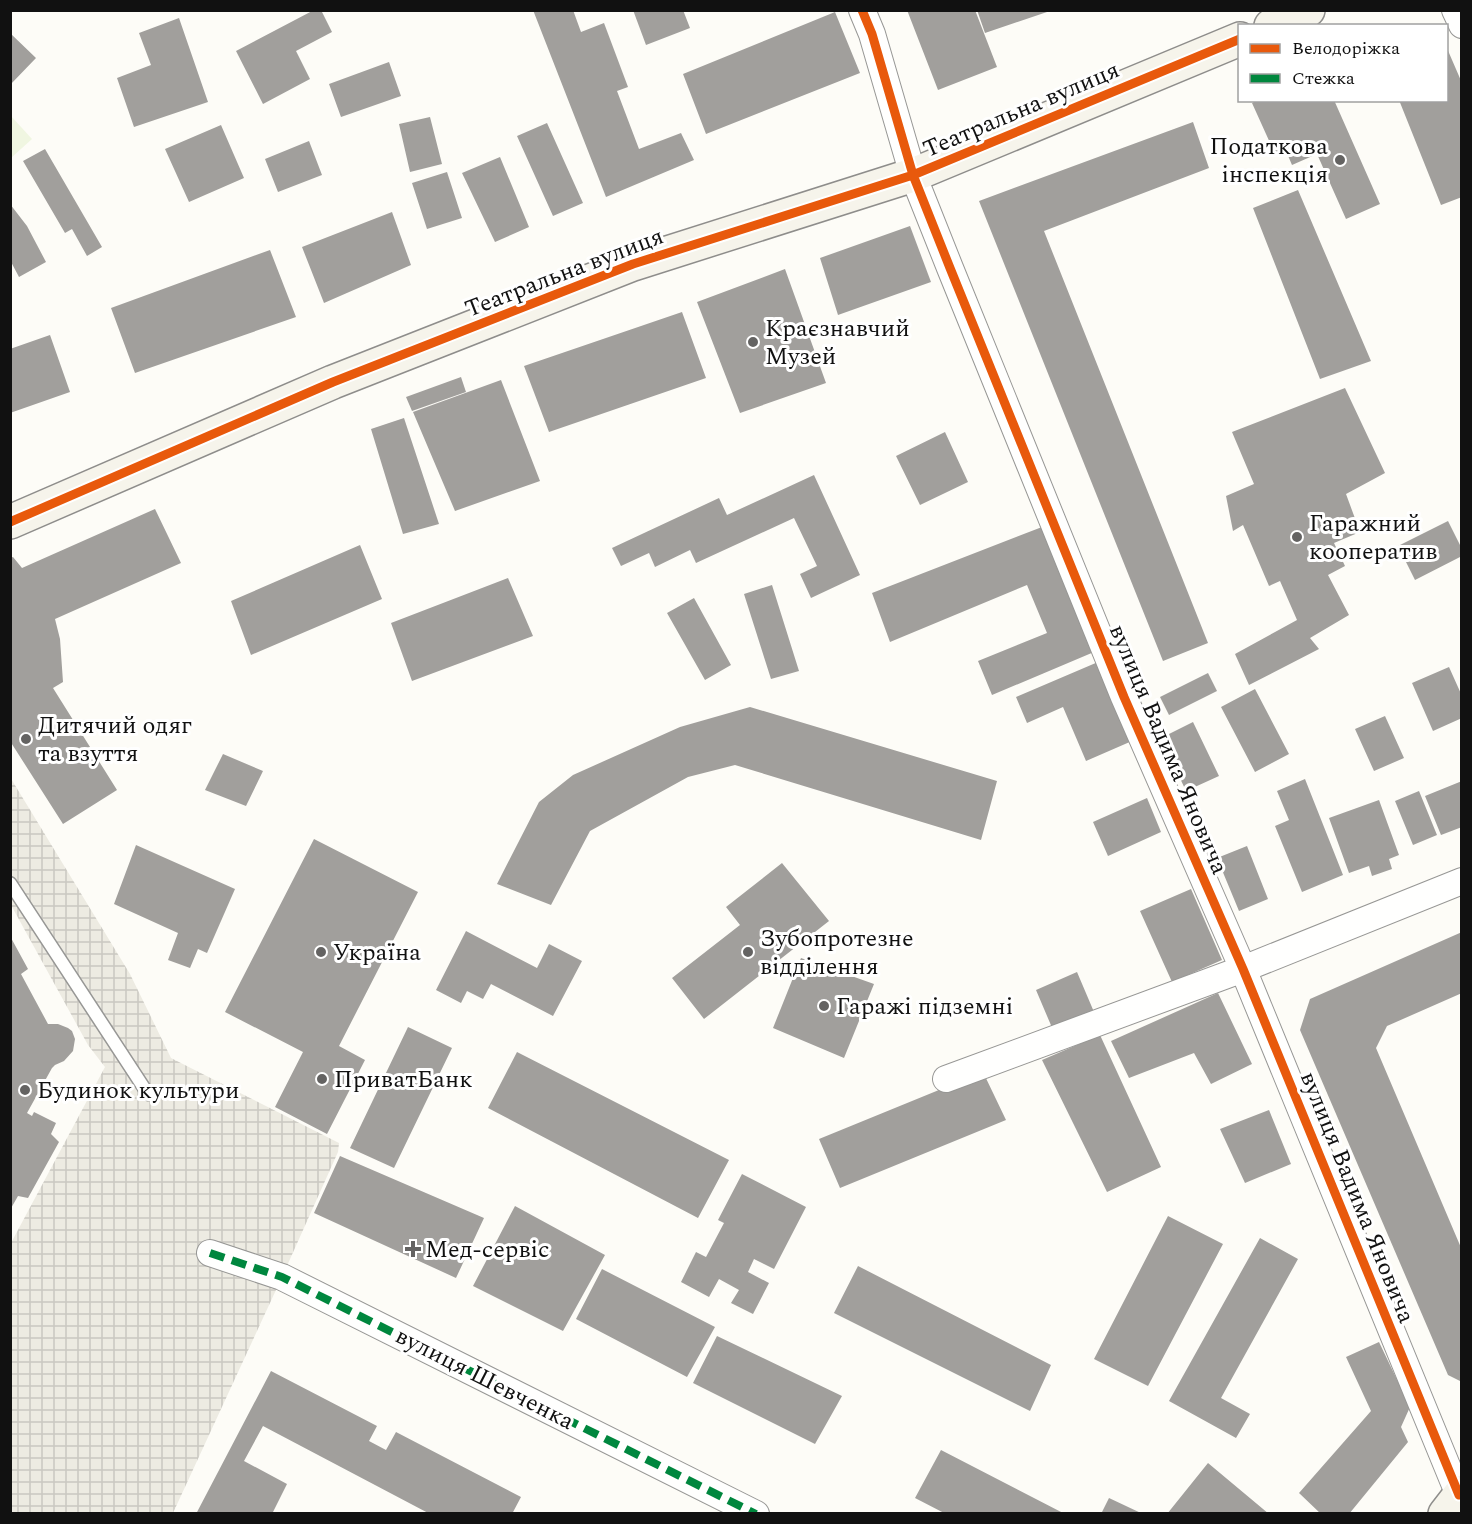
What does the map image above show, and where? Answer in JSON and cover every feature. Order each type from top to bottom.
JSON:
[{"type":"street","name":"вулиця Вадима Яновича","points":[[862,10],[872,34],[913,175],[1124,697],[1243,969],[1455,1500]]},
{"type":"street","points":[[1276,24],[1308,10]]},
{"type":"street","points":[[1455,10],[1461,25]]},
{"type":"street","name":"Театральна вулиця","points":[[10,522],[333,382],[633,264],[913,175],[1238,39]]},
{"type":"street","points":[[946,1079],[1243,969],[1461,882]]},
{"type":"street","name":"вулиця Шевченка","points":[[210,1253],[282,1277],[756,1514]]},
{"type":"lane","points":[[10,883],[148,1094]]},
{"type":"green space","points":[[11,116],[32,139],[11,158]]},
{"type":"shaded area","points":[[10,777],[130,974],[171,1058],[339,1143],[338,1152],[282,1277],[173,1513],[11,1513],[11,1243],[105,1067],[88,1045],[11,905]]},
{"type":"building","points":[[314,10],[321,10],[332,32],[296,51],[310,79],[263,104],[236,51]]},
{"type":"building","points":[[533,10],[573,10],[581,32],[604,23],[628,87],[617,91],[639,149],[681,133],[694,160],[606,197]]},
{"type":"building","points":[[633,10],[683,10],[690,28],[646,45]]},
{"type":"building","points":[[907,10],[975,10],[997,67],[938,90]]},
{"type":"building","points":[[977,10],[1050,10],[1050,11],[985,33]]},
{"type":"building","points":[[835,12],[860,73],[706,134],[683,74]]},
{"type":"building","points":[[179,18],[208,102],[134,127],[117,78],[151,65],[139,33]]},
{"type":"building","points":[[10,33],[36,58],[10,85]]},
{"type":"building","points":[[1448,51],[1462,83],[1462,197],[1441,205],[1400,102],[1448,102]]},
{"type":"building","points":[[389,62],[401,96],[341,117],[329,84]]},
{"type":"building","name":"Податкова інспекція","points":[[1335,102],[1380,204],[1346,219],[1317,154],[1292,165],[1286,151],[1276,156],[1252,103]]},
{"type":"building","points":[[430,117],[442,164],[410,172],[399,124]]},
{"type":"building","points":[[1193,122],[1209,168],[1044,231],[1208,643],[1163,661],[979,201]]},
{"type":"building","points":[[547,123],[583,203],[553,216],[517,136]]},
{"type":"building","points":[[221,125],[244,178],[189,202],[165,149]]},
{"type":"building","points":[[309,141],[322,175],[278,192],[265,159]]},
{"type":"building","points":[[45,149],[102,247],[87,256],[72,229],[65,233],[23,161]]},
{"type":"building","points":[[500,157],[529,227],[495,242],[462,173]]},
{"type":"building","points":[[447,172],[462,218],[427,229],[412,183]]},
{"type":"building","points":[[1298,190],[1371,361],[1320,379],[1253,208]]},
{"type":"building","points":[[10,204],[27,226],[46,262],[19,277],[10,260]]},
{"type":"building","points":[[392,212],[411,265],[324,303],[302,247]]},
{"type":"building","points":[[910,226],[931,282],[838,315],[820,258]]},
{"type":"building","points":[[270,250],[296,317],[135,373],[111,308]]},
{"type":"building","points":[[785,269],[826,383],[740,413],[697,302]]},
{"type":"building","points":[[682,312],[706,378],[549,432],[524,366]]},
{"type":"building","points":[[50,335],[70,392],[10,413],[10,349]]},
{"type":"building","points":[[461,377],[466,392],[412,411],[406,397]]},
{"type":"building","points":[[501,380],[540,481],[455,511],[413,412]]},
{"type":"building","name":"Гаражний кооператив","points":[[1345,388],[1385,473],[1346,494],[1360,532],[1334,543],[1345,566],[1328,575],[1349,615],[1310,638],[1319,649],[1249,685],[1235,654],[1297,620],[1280,581],[1269,586],[1243,525],[1233,531],[1226,496],[1254,484],[1232,432]]},
{"type":"building","points":[[404,418],[439,524],[403,534],[371,429]]},
{"type":"building","points":[[945,432],[968,482],[920,505],[896,456]]},
{"type":"building","points":[[814,475],[860,575],[811,598],[800,574],[817,566],[794,518],[696,563],[690,550],[655,567],[649,553],[621,566],[612,548],[719,498],[727,515]]},
{"type":"building","points":[[155,509],[181,563],[55,619],[60,639],[63,682],[53,688],[117,790],[63,824],[10,741],[10,558],[13,557],[22,568]]},
{"type":"building","points":[[1448,521],[1462,549],[1462,556],[1415,580],[1398,546]]},
{"type":"building","points":[[1042,527],[1094,652],[992,695],[978,661],[1047,633],[1027,585],[890,642],[872,593]]},
{"type":"building","points":[[360,545],[382,599],[251,655],[231,601]]},
{"type":"building","points":[[508,578],[533,636],[412,681],[391,623]]},
{"type":"building","points":[[772,585],[799,671],[771,679],[744,594]]},
{"type":"building","points":[[694,598],[731,665],[705,680],[667,613]]},
{"type":"building","points":[[1098,662],[1132,741],[1086,761],[1063,707],[1027,723],[1016,697]]},
{"type":"building","points":[[1449,667],[1462,696],[1462,718],[1433,731],[1412,683]]},
{"type":"building","points":[[1208,673],[1217,691],[1169,715],[1160,697]]},
{"type":"building","points":[[1255,689],[1289,754],[1255,772],[1221,707]]},
{"type":"building","points":[[750,707],[997,781],[981,840],[735,765],[688,777],[590,831],[551,905],[497,884],[539,802],[573,775],[680,727]]},
{"type":"building","points":[[1385,716],[1404,758],[1374,771],[1355,729]]},
{"type":"building","points":[[1193,722],[1219,776],[1186,791],[1161,738]]},
{"type":"building","points":[[223,754],[263,771],[246,806],[205,790]]},
{"type":"building","points":[[1305,779],[1343,875],[1302,892],[1275,826],[1289,820],[1277,791]]},
{"type":"building","points":[[1462,781],[1462,827],[1441,835],[1425,796]]},
{"type":"building","points":[[1419,791],[1437,835],[1413,845],[1395,801]]},
{"type":"building","points":[[1147,798],[1161,832],[1108,856],[1093,822]]},
{"type":"building","points":[[1379,800],[1399,855],[1389,859],[1392,869],[1372,876],[1369,866],[1349,873],[1329,818]]},
{"type":"building","name":"Україна","points":[[314,839],[418,892],[339,1046],[365,1060],[327,1134],[275,1107],[303,1052],[225,1012]]},
{"type":"building","points":[[136,845],[235,889],[207,953],[198,949],[190,968],[168,960],[178,933],[114,904]]},
{"type":"building","points":[[1247,846],[1268,899],[1239,911],[1217,858]]},
{"type":"building","name":"Зубопротезне відділення","points":[[782,863],[829,921],[704,1019],[672,978],[740,925],[726,907]]},
{"type":"building","points":[[1191,889],[1222,960],[1172,982],[1140,911]]},
{"type":"building","points":[[466,931],[537,968],[549,944],[582,961],[553,1016],[491,984],[483,999],[467,991],[461,1003],[436,990]]},
{"type":"building","points":[[1462,932],[1462,993],[1387,1026],[1376,1048],[1462,1250],[1462,1382],[1448,1375],[1300,1030],[1310,999]]},
{"type":"building","name":"Будинок культури","points":[[10,936],[28,969],[21,974],[48,1024],[58,1024],[68,1028],[75,1039],[73,1051],[64,1061],[52,1068],[27,1113],[32,1116],[34,1112],[56,1123],[51,1134],[59,1142],[28,1198],[18,1196],[10,1210]]},
{"type":"building","name":"Гаражі підземні","points":[[801,958],[874,984],[844,1058],[773,1028]]},
{"type":"building","points":[[1077,972],[1094,1012],[1053,1030],[1036,990]]},
{"type":"building","points":[[1218,993],[1252,1064],[1211,1084],[1194,1053],[1129,1078],[1111,1041]]},
{"type":"building","points":[[408,1027],[452,1048],[394,1168],[350,1148]]},
{"type":"building","points":[[1100,1035],[1161,1167],[1107,1192],[1042,1060]]},
{"type":"building","points":[[517,1052],[729,1160],[698,1218],[488,1108]]},
{"type":"building","points":[[983,1072],[1006,1120],[840,1188],[819,1139]]},
{"type":"building","points":[[1269,1110],[1291,1164],[1245,1183],[1220,1129]]},
{"type":"building","points":[[340,1156],[484,1218],[456,1278],[314,1213]]},
{"type":"building","points":[[742,1174],[806,1207],[774,1269],[754,1259],[748,1272],[769,1283],[753,1314],[731,1303],[739,1290],[719,1279],[709,1297],[681,1282],[696,1252],[706,1257],[724,1223],[718,1220]]},
{"type":"building","points":[[515,1206],[605,1255],[563,1331],[473,1286]]},
{"type":"building","points":[[1168,1216],[1223,1244],[1148,1386],[1094,1359]]},
{"type":"building","points":[[1260,1238],[1298,1259],[1221,1398],[1250,1414],[1236,1438],[1169,1401]]},
{"type":"building","points":[[858,1266],[1051,1365],[1030,1411],[834,1313]]},
{"type":"building","points":[[602,1269],[715,1327],[687,1377],[576,1319]]},
{"type":"building","points":[[717,1336],[842,1396],[815,1444],[693,1383]]},
{"type":"building","points":[[1379,1342],[1410,1407],[1401,1427],[1408,1442],[1349,1514],[1321,1514],[1299,1493],[1371,1411],[1346,1357]]},
{"type":"building","points":[[271,1371],[377,1426],[369,1441],[386,1450],[396,1432],[521,1497],[512,1514],[430,1514],[263,1426],[244,1461],[287,1484],[272,1514],[196,1514]]},
{"type":"building","points":[[941,1450],[1065,1514],[946,1514],[915,1498]]},
{"type":"building","points":[[1208,1463],[1269,1514],[1167,1514]]},
{"type":"building","points":[[1109,1498],[1143,1514],[1101,1514]]},
{"type":"marked path","points":[[210,1253],[282,1277],[756,1514]]},
{"type":"cycle path","points":[[862,10],[872,34],[913,175],[950,268],[1124,697],[1243,969],[1459,1495]]},
{"type":"cycle path","points":[[10,522],[333,382],[633,264],[913,175],[1238,40]]},
{"type":"place","name":"Податкова інспекція","points":[[1340,160]]},
{"type":"place","name":"Краєзнавчий Музей","points":[[753,342]]},
{"type":"place","name":"Гаражний кооператив","points":[[1297,537]]},
{"type":"place","name":"Дитячий одяг та взуття","points":[[26,739]]},
{"type":"place","name":"Україна","points":[[321,952]]},
{"type":"place","name":"Зубопротезне відділення","points":[[748,952]]},
{"type":"place","name":"Гаражі підземні","points":[[824,1006]]},
{"type":"place","name":"ПриватБанк","points":[[322,1079]]},
{"type":"place","name":"Будинок культури","points":[[25,1090]]},
{"type":"place","name":"Мед-сервіс","points":[[413,1249]]}]
